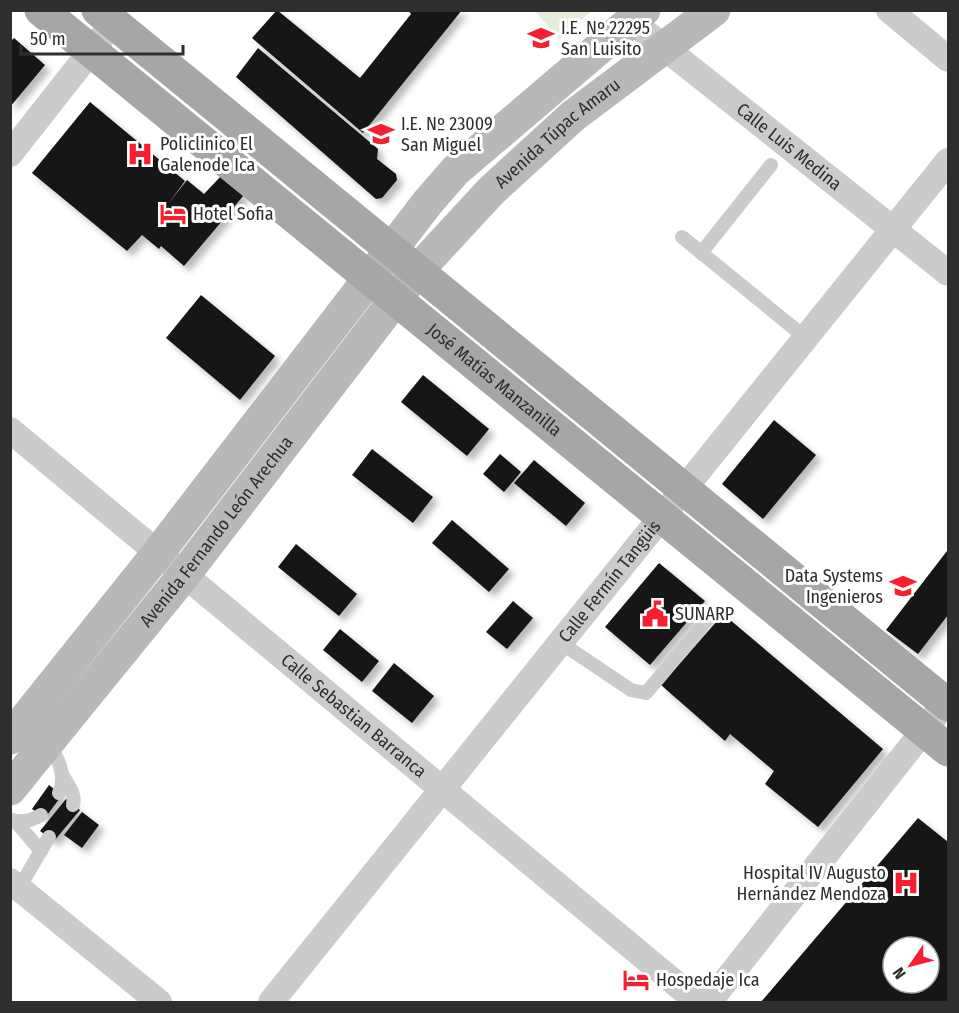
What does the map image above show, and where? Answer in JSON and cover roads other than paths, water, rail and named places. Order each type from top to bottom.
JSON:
[{"type":"main road","name":"José Matías Manzanilla","points":[[40,10],[936,740]]},
{"type":"main road","name":"Avenida Túpac Amaru","points":[[417,270],[491,191],[573,116],[714,10]]},
{"type":"main road","name":"Avenida Túpac Amaru","points":[[390,249],[455,171],[638,16]]},
{"type":"main road","name":"José Matías Manzanilla","points":[[106,17],[948,702]]},
{"type":"main road","name":"Avenida Fernando León Arechua","points":[[10,738],[158,553],[390,249]]},
{"type":"main road","name":"Avenida Fernando León Arechua","points":[[10,789],[184,574],[417,270]]},
{"type":"street","points":[[889,10],[948,59]]},
{"type":"street","name":"Calle Luis Medina","points":[[638,16],[664,48],[948,273]]},
{"type":"street","points":[[10,154],[91,51],[106,17]]},
{"type":"street","name":"Calle Fermín Tangüis","points":[[271,1002],[948,161]]},
{"type":"street","name":"Calle Sebastian Barranca","points":[[10,430],[698,1002]]},
{"type":"street","points":[[709,1002],[936,740],[948,702]]},
{"type":"street","points":[[15,885],[159,1002]]},
{"type":"lane","points":[[701,253],[771,165]]},
{"type":"lane","points":[[682,237],[806,338]]},
{"type":"lane","points":[[561,643],[631,690],[646,693],[709,618]]},
{"type":"lane","points":[[48,742],[60,764],[63,776],[63,785],[59,793]]},
{"type":"lane","points":[[63,776],[73,794],[75,800],[73,805]]},
{"type":"lane","points":[[13,820],[26,821],[41,815]]},
{"type":"lane","points":[[13,820],[41,851]]},
{"type":"lane","points":[[15,885],[49,837]]},
{"type":"place","name":"I.E. Nº 22295 San Luisito","points":[[541,38]]},
{"type":"place","name":"I.E. Nº 23009 San Miguel","points":[[381,134]]},
{"type":"place","name":"Policlinico El Galenode Ica","points":[[140,154]]},
{"type":"place","name":"Hotel Sofia","points":[[173,214]]},
{"type":"place","name":"Data Systems Ingenieros","points":[[903,586]]},
{"type":"place","name":"SUNARP","points":[[655,614]]},
{"type":"place","name":"Hospital IV Augusto Hernández Mendoza","points":[[906,883]]},
{"type":"place","name":"Hospedaje Ica","points":[[636,980]]}]
